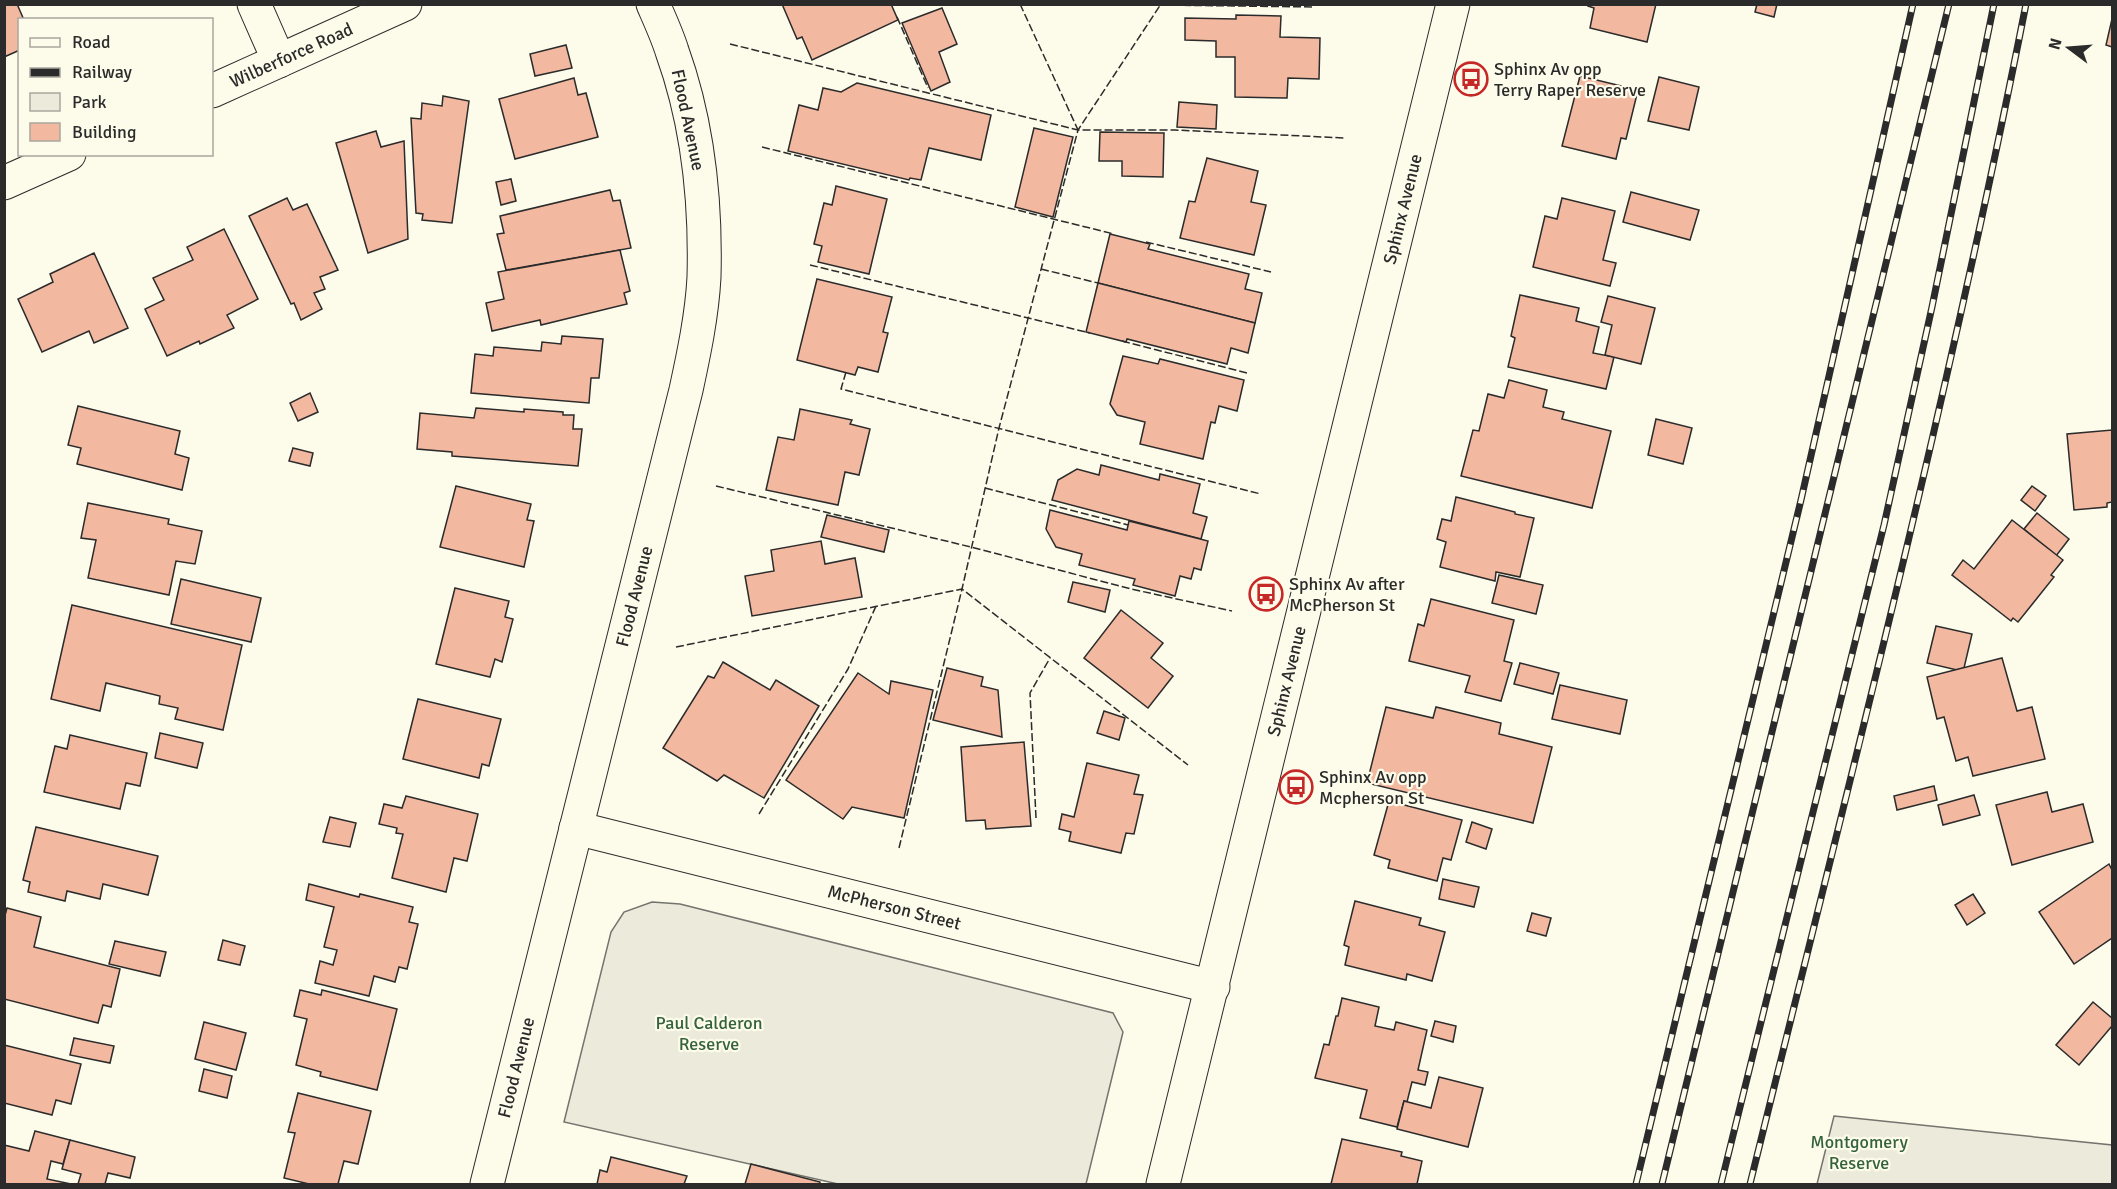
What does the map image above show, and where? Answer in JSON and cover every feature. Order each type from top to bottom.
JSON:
[{"type":"street","points":[[254,4],[279,61]]},
{"type":"street","name":"Wilberforce Road","points":[[213,91],[405,4]]},
{"type":"street","name":"Flood Avenue","points":[[487,1185],[698,336],[704,278],[700,170],[689,107],[673,52],[653,4]]},
{"type":"street","name":"Sphinx Avenue","points":[[1163,1185],[1453,4]]},
{"type":"street","points":[[4,183],[65,156]]},
{"type":"street","name":"McPherson Street","points":[[576,828],[1213,987]]},
{"type":"green space","name":"Paul Calderon Reserve","points":[[652,902],[680,904],[1113,1013],[1123,1032],[1086,1184],[838,1184],[564,1122],[611,932],[624,912]]},
{"type":"green space","name":"Montgomery Reserve","points":[[1834,1116],[2112,1145],[2112,1184],[1817,1184]]},
{"type":"building","points":[[17,4],[23,18],[18,18],[18,51],[4,57],[4,5]]},
{"type":"building","points":[[782,4],[891,4],[898,20],[812,60],[802,37],[797,39]]},
{"type":"building","points":[[1589,4],[1656,4],[1647,42],[1590,28],[1594,8],[1588,6]]},
{"type":"building","points":[[1757,4],[1777,4],[1774,17],[1755,12]]},
{"type":"building","points":[[942,8],[957,44],[939,52],[950,82],[931,91],[902,23]]},
{"type":"building","points":[[1236,15],[1281,16],[1280,37],[1320,38],[1319,79],[1288,78],[1287,98],[1235,97],[1235,57],[1216,57],[1216,41],[1185,40],[1185,18],[1236,19]]},
{"type":"building","points":[[2112,19],[2112,47],[2106,45]]},
{"type":"building","points":[[566,45],[572,68],[535,76],[530,54]]},
{"type":"building","points":[[1580,76],[1638,90],[1626,139],[1621,138],[1616,159],[1562,146]]},
{"type":"building","points":[[1659,77],[1699,87],[1689,130],[1648,121]]},
{"type":"building","points":[[574,78],[578,95],[586,93],[598,137],[515,159],[499,99]]},
{"type":"building","points":[[857,83],[991,115],[981,160],[929,148],[921,180],[910,178],[909,180],[788,151],[799,105],[818,110],[823,88],[841,92]]},
{"type":"building","points":[[443,96],[469,101],[452,223],[422,220],[423,214],[416,213],[411,118],[421,119],[422,103],[442,106]]},
{"type":"building","points":[[1179,102],[1217,105],[1216,129],[1177,127]]},
{"type":"building","points":[[1034,128],[1073,137],[1053,217],[1015,207]]},
{"type":"building","points":[[376,131],[381,147],[404,141],[408,239],[368,253],[336,143]]},
{"type":"building","points":[[1100,132],[1164,133],[1163,177],[1122,176],[1122,161],[1099,161]]},
{"type":"building","points":[[1207,158],[1258,171],[1251,202],[1266,205],[1254,255],[1180,238],[1189,201],[1195,202]]},
{"type":"building","points":[[511,179],[516,201],[501,205],[496,182]]},
{"type":"building","points":[[836,186],[887,199],[869,274],[818,262],[822,246],[814,244],[824,203],[832,205]]},
{"type":"building","points":[[610,190],[613,201],[620,200],[631,248],[506,270],[497,234],[504,233],[500,216]]},
{"type":"building","points":[[1631,192],[1699,210],[1690,240],[1623,222]]},
{"type":"building","points":[[287,198],[293,210],[307,204],[338,270],[320,277],[325,289],[314,293],[322,309],[301,320],[249,216]]},
{"type":"building","points":[[1562,198],[1615,211],[1603,260],[1616,263],[1610,286],[1533,267],[1545,216],[1557,219]]},
{"type":"building","points":[[224,229],[258,299],[227,315],[234,328],[167,356],[145,309],[164,300],[153,278],[193,260],[187,247]]},
{"type":"building","points":[[1110,234],[1150,244],[1148,249],[1249,274],[1245,289],[1262,293],[1255,323],[1098,283]]},
{"type":"building","points":[[620,250],[630,291],[624,293],[627,304],[541,325],[540,320],[492,331],[486,303],[504,299],[498,272]]},
{"type":"building","points":[[94,253],[128,328],[94,343],[89,331],[42,352],[18,299],[53,282],[50,274]]},
{"type":"building","points":[[817,279],[892,297],[883,332],[888,333],[878,372],[858,367],[855,375],[797,360]]},
{"type":"building","points":[[1098,283],[1255,323],[1248,353],[1231,348],[1227,364],[1127,339],[1126,342],[1086,332]]},
{"type":"building","points":[[1520,295],[1579,308],[1576,321],[1599,327],[1593,353],[1614,357],[1606,389],[1508,367],[1515,338],[1511,336]]},
{"type":"building","points":[[1608,296],[1655,308],[1641,364],[1605,355],[1612,325],[1601,322]]},
{"type":"building","points":[[562,336],[603,339],[599,378],[591,378],[589,403],[471,393],[475,354],[493,356],[494,347],[541,351],[542,342],[561,344]]},
{"type":"building","points":[[1123,356],[1158,364],[1160,359],[1244,380],[1237,411],[1219,406],[1215,423],[1211,422],[1203,459],[1140,444],[1145,422],[1117,415],[1110,404]]},
{"type":"building","points":[[1509,380],[1547,390],[1543,407],[1564,412],[1562,419],[1611,431],[1592,508],[1461,476],[1473,430],[1479,431],[1488,394],[1504,398]]},
{"type":"building","points":[[310,393],[318,412],[298,421],[290,403]]},
{"type":"building","points":[[78,406],[180,431],[175,454],[189,458],[182,490],[77,464],[81,448],[68,445]]},
{"type":"building","points":[[476,408],[524,412],[524,409],[574,415],[573,429],[582,429],[578,466],[452,456],[452,452],[417,449],[420,413],[474,418]]},
{"type":"building","points":[[800,409],[852,420],[850,424],[870,429],[859,475],[845,472],[838,505],[766,490],[778,437],[794,440]]},
{"type":"building","points":[[1656,419],[1692,428],[1683,464],[1648,455]]},
{"type":"building","points":[[2112,430],[2112,502],[2107,503],[2107,507],[2074,510],[2067,434]]},
{"type":"building","points":[[293,448],[313,453],[310,466],[289,461]]},
{"type":"building","points":[[1101,465],[1159,480],[1160,474],[1200,484],[1193,513],[1207,517],[1201,539],[1052,500],[1058,480],[1077,469],[1099,475]]},
{"type":"building","points":[[456,486],[531,504],[527,520],[534,521],[524,567],[440,547]]},
{"type":"building","points":[[2032,486],[2046,496],[2035,511],[2021,500]]},
{"type":"building","points":[[1456,497],[1534,518],[1520,577],[1496,572],[1495,581],[1440,567],[1446,542],[1437,539],[1442,519],[1451,521]]},
{"type":"building","points":[[88,503],[169,519],[168,524],[202,531],[195,564],[176,561],[169,595],[88,578],[96,540],[81,538]]},
{"type":"building","points":[[1050,510],[1127,530],[1129,521],[1208,541],[1201,570],[1194,568],[1191,579],[1180,576],[1175,596],[1133,585],[1135,579],[1079,565],[1082,554],[1056,547],[1046,529]]},
{"type":"building","points":[[2037,513],[2069,539],[2056,556],[2024,529]]},
{"type":"building","points":[[827,515],[889,530],[884,552],[821,537]]},
{"type":"building","points":[[2012,520],[2063,560],[2051,575],[2054,577],[2018,622],[2013,618],[2011,621],[1952,575],[1963,560],[1974,569]]},
{"type":"building","points":[[821,541],[825,564],[855,558],[862,597],[752,616],[745,576],[774,571],[771,550]]},
{"type":"building","points":[[1499,575],[1543,585],[1536,614],[1492,603]]},
{"type":"building","points":[[181,579],[261,598],[251,642],[171,624]]},
{"type":"building","points":[[1073,582],[1110,590],[1105,612],[1068,602]]},
{"type":"building","points":[[455,588],[509,601],[505,617],[513,619],[502,662],[495,659],[490,677],[436,664]]},
{"type":"building","points":[[1431,599],[1514,620],[1504,661],[1512,663],[1501,701],[1465,692],[1470,676],[1409,661],[1418,624],[1424,626]]},
{"type":"building","points":[[72,605],[242,645],[223,730],[175,719],[178,708],[159,704],[160,696],[106,683],[100,711],[51,699]]},
{"type":"building","points":[[1121,610],[1163,643],[1151,658],[1173,676],[1148,708],[1084,658]]},
{"type":"building","points":[[1936,626],[1972,634],[1964,668],[1957,670],[1927,663]]},
{"type":"building","points":[[2002,658],[2017,711],[2032,707],[2045,759],[1973,776],[1968,757],[1956,761],[1944,717],[1937,719],[1927,677]]},
{"type":"building","points":[[723,662],[770,690],[776,680],[819,706],[764,798],[724,775],[717,781],[663,748],[708,676],[714,678]]},
{"type":"building","points":[[1520,663],[1559,673],[1553,694],[1514,684]]},
{"type":"building","points":[[947,668],[983,677],[981,686],[998,690],[1002,737],[933,720]]},
{"type":"building","points":[[858,673],[889,694],[891,681],[933,690],[904,818],[852,807],[843,819],[786,780]]},
{"type":"building","points":[[1560,685],[1627,700],[1620,734],[1552,719]]},
{"type":"building","points":[[418,699],[501,719],[489,766],[482,764],[479,778],[403,759]]},
{"type":"building","points":[[1386,707],[1433,718],[1436,707],[1501,723],[1499,734],[1552,747],[1533,823],[1367,783]]},
{"type":"building","points":[[1104,711],[1125,718],[1119,740],[1097,733]]},
{"type":"building","points":[[160,733],[203,743],[197,768],[155,758]]},
{"type":"building","points":[[70,735],[147,753],[140,786],[126,783],[120,809],[44,792],[55,746],[67,749]]},
{"type":"building","points":[[1024,742],[1031,826],[986,829],[985,820],[966,821],[961,747]]},
{"type":"building","points":[[1087,763],[1139,775],[1134,794],[1143,795],[1134,834],[1126,833],[1121,853],[1069,841],[1071,832],[1059,829],[1062,814],[1074,817]]},
{"type":"building","points":[[1934,786],[1937,800],[1897,810],[1894,796]]},
{"type":"building","points":[[2047,792],[2052,812],[2083,804],[2093,842],[2012,865],[1996,805]]},
{"type":"building","points":[[1974,795],[1980,815],[1943,825],[1938,805]]},
{"type":"building","points":[[406,796],[478,814],[467,861],[454,858],[446,892],[392,878],[403,834],[396,833],[397,828],[379,824],[384,804],[402,808]]},
{"type":"building","points":[[1389,801],[1462,820],[1451,860],[1443,858],[1437,881],[1388,868],[1390,860],[1374,855]]},
{"type":"building","points":[[330,817],[356,823],[350,847],[323,842]]},
{"type":"building","points":[[1472,822],[1492,829],[1486,849],[1466,842]]},
{"type":"building","points":[[36,827],[158,856],[148,895],[103,884],[100,899],[67,891],[65,901],[28,892],[30,882],[23,880]]},
{"type":"building","points":[[2109,864],[2112,870],[2112,938],[2074,964],[2039,912]]},
{"type":"building","points":[[1443,879],[1479,887],[1474,907],[1439,899]]},
{"type":"building","points":[[309,884],[359,897],[360,894],[413,907],[409,922],[418,924],[407,969],[399,967],[395,982],[374,976],[369,996],[315,983],[320,961],[333,965],[337,950],[324,947],[334,907],[306,900]]},
{"type":"building","points":[[1973,894],[1985,913],[1967,925],[1955,905]]},
{"type":"building","points":[[1355,901],[1421,918],[1419,925],[1445,932],[1432,981],[1407,974],[1406,980],[1345,965],[1349,947],[1344,945]]},
{"type":"building","points":[[7,908],[41,917],[34,947],[120,969],[111,1007],[103,1005],[98,1023],[4,999],[4,919]]},
{"type":"building","points":[[1532,913],[1551,918],[1546,936],[1527,931]]},
{"type":"building","points":[[223,940],[245,946],[240,965],[218,960]]},
{"type":"building","points":[[115,941],[166,952],[160,976],[109,964]]},
{"type":"building","points":[[300,990],[321,995],[322,990],[397,1009],[377,1090],[320,1076],[321,1072],[296,1065],[307,1019],[294,1016]]},
{"type":"building","points":[[1342,998],[1379,1007],[1375,1026],[1394,1030],[1396,1022],[1427,1030],[1418,1070],[1428,1072],[1425,1085],[1412,1082],[1397,1127],[1360,1118],[1367,1090],[1315,1078],[1324,1044],[1329,1045]]},
{"type":"building","points":[[2093,1002],[2112,1018],[2112,1026],[2079,1065],[2056,1045]]},
{"type":"building","points":[[1435,1021],[1456,1026],[1453,1042],[1431,1036]]},
{"type":"building","points":[[204,1022],[246,1033],[236,1070],[195,1059]]},
{"type":"building","points":[[74,1038],[114,1046],[110,1063],[70,1055]]},
{"type":"building","points":[[4,1045],[81,1064],[71,1104],[56,1100],[52,1115],[4,1103]]},
{"type":"building","points":[[204,1069],[232,1076],[227,1098],[199,1091]]},
{"type":"building","points":[[1439,1077],[1483,1088],[1468,1147],[1397,1129],[1404,1101],[1431,1108]]},
{"type":"building","points":[[298,1093],[371,1111],[358,1164],[344,1161],[338,1184],[309,1184],[284,1178],[295,1133],[288,1132]]},
{"type":"building","points":[[35,1131],[70,1140],[63,1164],[51,1161],[47,1179],[71,1184],[4,1184],[4,1145],[29,1151]]},
{"type":"building","points":[[1342,1139],[1402,1152],[1401,1156],[1422,1161],[1417,1184],[1331,1184]]},
{"type":"building","points":[[70,1140],[135,1157],[130,1178],[108,1173],[105,1184],[78,1184],[81,1174],[62,1169]]},
{"type":"building","points":[[611,1157],[687,1176],[684,1184],[597,1184],[600,1170],[607,1172]]},
{"type":"building","points":[[751,1164],[820,1182],[820,1184],[745,1184]]},
{"type":"railway","points":[[1636,1184],[1801,500],[1913,4]]},
{"type":"railway","points":[[1662,1184],[1949,4]]},
{"type":"railway","points":[[1721,1184],[1884,525],[1932,307],[1994,4]]},
{"type":"railway","points":[[1750,1184],[1930,448],[1964,301],[2026,4]]},
{"type":"fence","points":[[1020,4],[1078,130]]},
{"type":"fence","points":[[899,848],[999,428],[1078,130],[1161,4]]},
{"type":"fence","points":[[1161,5],[1315,7]]},
{"type":"fence","points":[[897,17],[928,88]]},
{"type":"fence","points":[[730,44],[1078,130],[1175,130],[1345,138]]},
{"type":"fence","points":[[762,147],[1114,234]]},
{"type":"fence","points":[[1146,242],[1271,272]]},
{"type":"fence","points":[[810,265],[1090,333]]},
{"type":"fence","points":[[1041,269],[1098,283]]},
{"type":"fence","points":[[1122,341],[1247,373]]},
{"type":"fence","points":[[846,372],[841,389],[1261,494]]},
{"type":"fence","points":[[716,486],[971,547],[1131,589],[1232,611]]},
{"type":"fence","points":[[985,488],[1128,525]]},
{"type":"fence","points":[[676,647],[962,589],[1188,765]]},
{"type":"fence","points":[[759,814],[848,669],[876,606]]},
{"type":"fence","points":[[1036,818],[1030,693],[1050,658]]},
{"type":"place","name":"Sphinx Av opp Terry Raper Reserve","points":[[1471,79]]},
{"type":"place","name":"Sphinx Av after McPherson St","points":[[1266,594]]},
{"type":"place","name":"Sphinx Av opp Mcpherson St","points":[[1296,787]]}]
